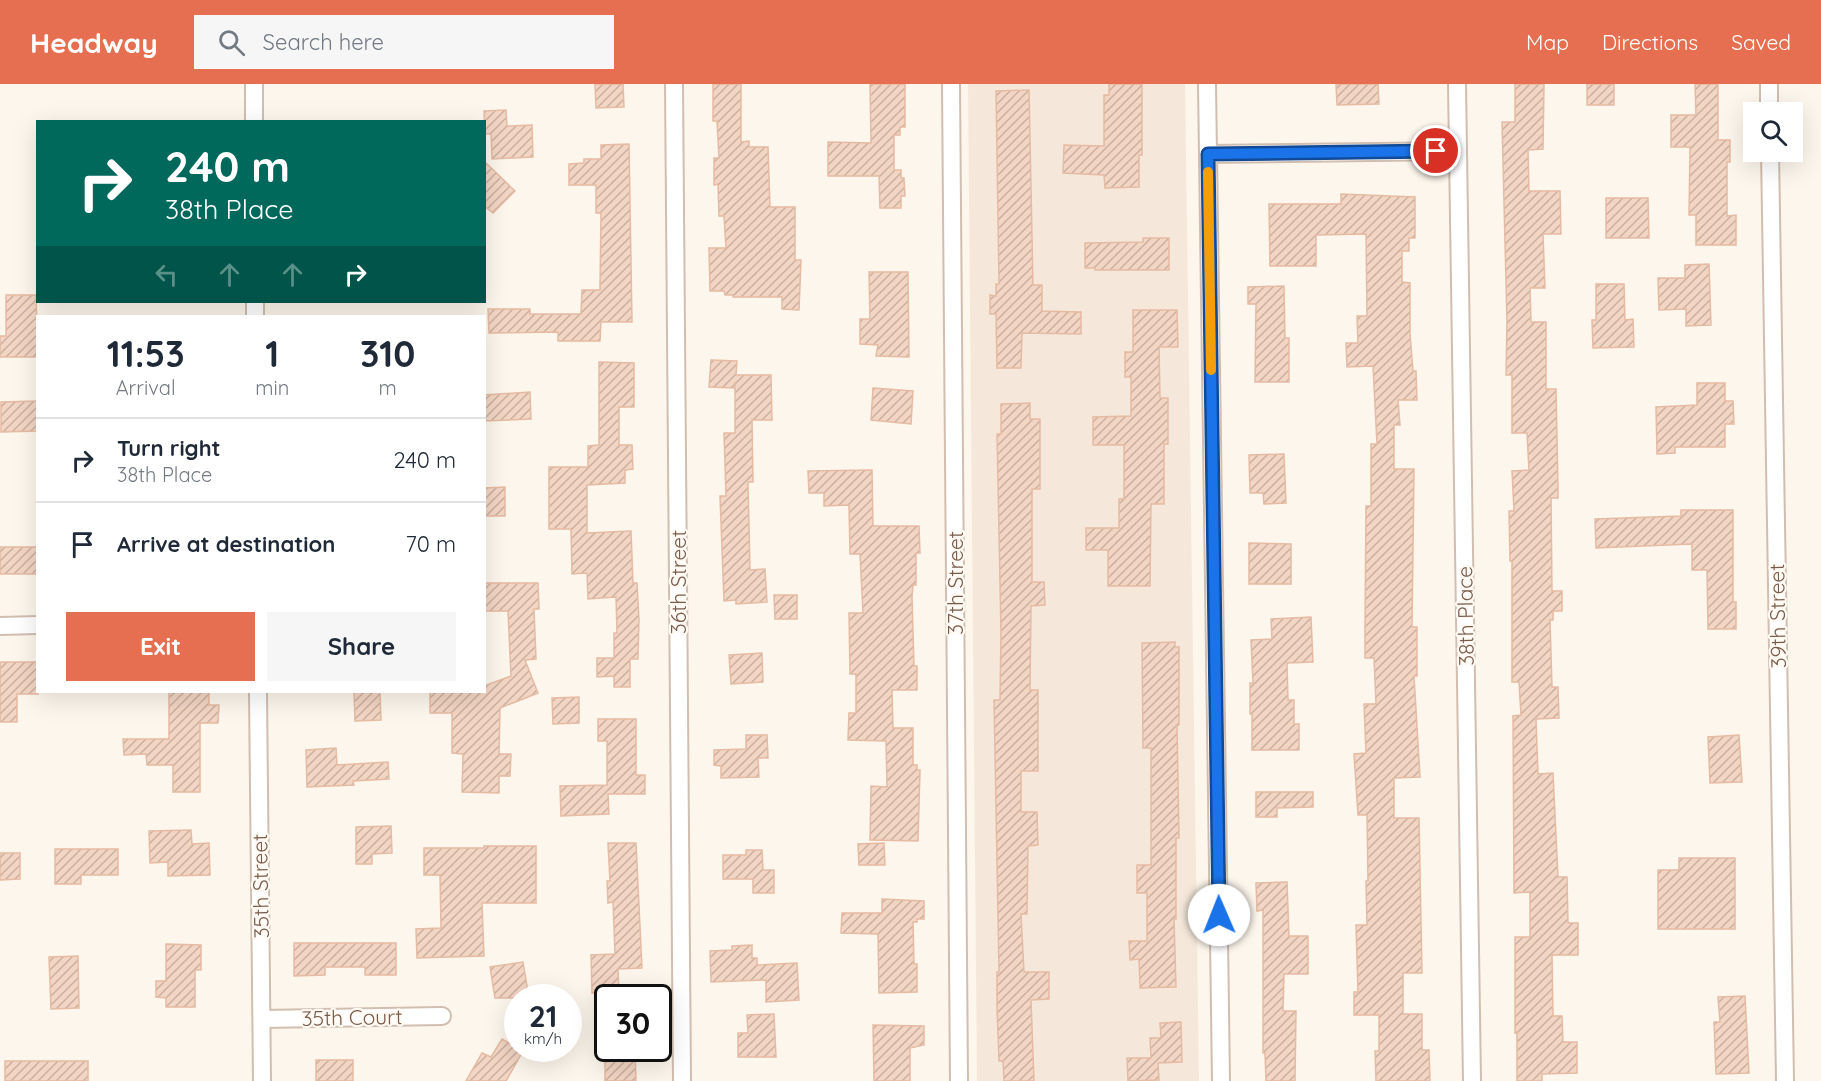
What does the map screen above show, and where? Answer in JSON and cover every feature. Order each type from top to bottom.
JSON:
[{"type":"street","points":[[254,84],[254,120]]},
{"type":"street","name":"36th Street","points":[[674,84],[682,1081]]},
{"type":"street","name":"37th Street","points":[[951,84],[959,1081]]},
{"type":"street","points":[[1207,84],[1221,1081]]},
{"type":"street","name":"38th Place","points":[[1457,84],[1472,1081]]},
{"type":"street","points":[[1768,84],[1769,102]]},
{"type":"street","points":[[1208,154],[1458,151]]},
{"type":"street","name":"39th Street","points":[[1770,162],[1785,1081]]},
{"type":"street","points":[[0,626],[36,626]]},
{"type":"street","name":"35th Street","points":[[258,693],[262,1081]]},
{"type":"street","name":"35th Court","points":[[262,1019],[442,1016]]},
{"type":"shaded area","points":[[968,84],[1185,84],[1199,1081],[977,1081]]},
{"type":"building","points":[[595,84],[623,84],[624,107],[596,108]]},
{"type":"building","points":[[713,84],[741,84],[741,142],[749,141],[749,147],[768,147],[770,207],[795,207],[795,260],[801,260],[799,310],[782,309],[782,297],[733,297],[733,295],[725,295],[724,291],[710,291],[709,248],[726,248],[724,216],[719,216],[718,184],[714,185],[714,158],[719,158],[717,121],[713,121]]},
{"type":"building","points":[[870,84],[905,84],[905,127],[900,127],[900,135],[894,135],[894,170],[901,170],[901,178],[904,178],[905,196],[901,196],[901,208],[880,208],[879,176],[828,176],[828,142],[871,143]]},
{"type":"building","points":[[1109,84],[1142,84],[1142,155],[1139,155],[1139,187],[1105,188],[1104,175],[1063,173],[1064,145],[1104,146],[1104,95],[1109,95]]},
{"type":"building","points":[[1336,84],[1378,84],[1379,104],[1337,105]]},
{"type":"building","points":[[1515,84],[1544,84],[1543,149],[1528,150],[1529,191],[1560,191],[1561,234],[1543,234],[1545,288],[1530,288],[1531,322],[1546,322],[1546,389],[1556,389],[1558,498],[1551,498],[1552,591],[1562,591],[1562,611],[1553,611],[1553,620],[1550,620],[1552,687],[1558,687],[1559,718],[1536,719],[1538,774],[1553,773],[1558,877],[1567,877],[1568,923],[1578,923],[1578,955],[1552,955],[1553,1016],[1562,1016],[1563,1042],[1577,1042],[1577,1073],[1542,1074],[1542,1081],[1517,1081],[1517,1032],[1515,1033],[1515,937],[1530,937],[1530,892],[1514,893],[1513,716],[1521,715],[1519,682],[1512,682],[1512,561],[1510,561],[1509,511],[1514,511],[1512,471],[1529,470],[1527,433],[1512,433],[1512,375],[1506,375],[1507,322],[1502,122],[1515,122]]},
{"type":"building","points":[[1587,84],[1614,84],[1614,105],[1587,105]]},
{"type":"building","points":[[1695,84],[1718,84],[1718,140],[1730,140],[1730,162],[1727,162],[1727,216],[1736,215],[1736,245],[1696,245],[1696,215],[1689,215],[1690,147],[1671,147],[1671,115],[1696,115]]},
{"type":"building","points":[[1029,90],[1033,285],[1042,285],[1042,311],[1081,312],[1081,334],[1022,333],[1021,368],[997,368],[996,314],[990,314],[990,295],[996,296],[996,284],[999,284],[996,91]]},
{"type":"building","points":[[506,110],[507,126],[532,125],[533,157],[492,159],[491,134],[486,134],[484,111]]},
{"type":"building","points":[[629,144],[632,322],[601,322],[600,341],[558,341],[558,332],[489,333],[488,309],[530,309],[530,314],[581,314],[582,290],[600,290],[601,213],[596,213],[596,185],[569,185],[569,164],[584,163],[584,159],[601,159],[601,145]]},
{"type":"building","points":[[486,163],[515,191],[493,213],[486,208]]},
{"type":"building","points":[[1341,194],[1415,197],[1415,238],[1409,238],[1409,251],[1402,251],[1402,282],[1410,283],[1410,334],[1413,371],[1416,371],[1417,400],[1398,400],[1400,425],[1394,425],[1394,469],[1414,469],[1412,627],[1417,627],[1417,676],[1414,676],[1420,777],[1394,778],[1394,818],[1419,818],[1422,973],[1403,973],[1403,1014],[1422,1014],[1422,1050],[1429,1050],[1430,1081],[1376,1081],[1375,1051],[1379,1051],[1379,1015],[1354,1015],[1354,992],[1358,992],[1356,925],[1367,925],[1366,881],[1368,881],[1367,815],[1358,815],[1354,754],[1366,753],[1364,704],[1376,704],[1374,658],[1365,658],[1365,627],[1366,506],[1371,506],[1371,444],[1377,444],[1373,366],[1347,367],[1346,343],[1358,343],[1357,316],[1367,316],[1366,234],[1316,235],[1316,266],[1270,266],[1269,204],[1341,204]]},
{"type":"building","points":[[1606,198],[1648,198],[1649,238],[1606,238]]},
{"type":"building","points":[[1143,238],[1169,238],[1169,270],[1085,268],[1085,243],[1143,242]]},
{"type":"building","points":[[1709,264],[1711,325],[1686,326],[1686,309],[1659,310],[1658,278],[1685,278],[1685,265]]},
{"type":"building","points":[[869,272],[908,272],[909,357],[876,356],[878,345],[860,344],[860,319],[870,319]]},
{"type":"building","points":[[1596,284],[1624,284],[1625,320],[1633,319],[1634,347],[1593,348],[1592,320],[1596,320]]},
{"type":"building","points":[[1284,286],[1285,338],[1289,338],[1289,382],[1255,382],[1256,304],[1248,304],[1248,287]]},
{"type":"building","points":[[6,295],[36,295],[36,357],[0,357],[0,336],[6,336]]},
{"type":"building","points":[[1133,310],[1177,310],[1178,347],[1159,347],[1160,398],[1168,398],[1168,444],[1164,444],[1164,504],[1151,504],[1150,586],[1108,586],[1108,550],[1086,550],[1086,528],[1119,528],[1119,499],[1124,499],[1124,445],[1093,445],[1093,417],[1131,416],[1131,377],[1125,377],[1125,352],[1133,352]]},
{"type":"building","points":[[711,360],[737,361],[736,375],[771,375],[772,420],[752,420],[753,482],[748,482],[750,570],[765,569],[767,602],[736,604],[736,600],[724,601],[720,496],[726,496],[724,433],[735,433],[735,388],[709,387]]},
{"type":"building","points":[[599,362],[634,363],[634,407],[619,407],[619,445],[632,445],[633,469],[625,470],[625,483],[587,485],[587,533],[631,531],[633,583],[637,583],[639,620],[638,659],[630,659],[630,687],[614,687],[614,676],[597,677],[597,658],[614,658],[614,633],[617,633],[616,597],[588,599],[587,573],[572,574],[571,529],[549,529],[549,467],[588,467],[588,446],[599,445]]},
{"type":"building","points":[[1697,383],[1725,383],[1725,401],[1733,401],[1734,424],[1725,424],[1725,447],[1675,447],[1675,453],[1657,454],[1656,407],[1697,405]]},
{"type":"building","points":[[873,388],[913,391],[911,424],[871,420]]},
{"type":"building","points":[[530,392],[531,419],[486,421],[486,395]]},
{"type":"building","points":[[36,401],[36,431],[1,432],[1,402]]},
{"type":"building","points":[[1030,403],[1030,419],[1040,419],[1040,489],[1032,489],[1032,582],[1044,582],[1045,605],[1031,606],[1030,690],[1038,690],[1038,771],[1021,771],[1021,812],[1037,812],[1038,845],[1028,846],[1027,914],[1021,914],[1024,972],[1049,972],[1049,999],[1031,1000],[1034,1081],[1004,1081],[1003,1061],[999,1061],[997,1008],[997,972],[999,972],[994,700],[1000,700],[1001,633],[997,434],[1001,434],[1001,404]]},
{"type":"building","points":[[1284,454],[1286,503],[1264,504],[1263,493],[1250,493],[1249,455]]},
{"type":"building","points":[[872,470],[873,526],[919,526],[920,553],[916,553],[916,585],[913,585],[912,597],[917,690],[892,690],[893,728],[913,728],[913,765],[917,765],[917,770],[920,770],[918,841],[870,840],[871,786],[887,787],[886,741],[848,740],[849,713],[856,713],[856,674],[850,674],[849,613],[863,613],[860,554],[850,554],[849,505],[824,506],[824,493],[809,493],[808,471]]},
{"type":"building","points":[[505,487],[505,516],[486,516],[486,488]]},
{"type":"building","points":[[1681,510],[1733,510],[1733,602],[1736,602],[1736,629],[1708,629],[1707,570],[1692,570],[1692,544],[1596,548],[1595,519],[1681,516]]},
{"type":"building","points":[[1249,543],[1291,544],[1291,584],[1249,584]]},
{"type":"building","points":[[0,547],[36,547],[36,574],[0,574]]},
{"type":"building","points":[[486,583],[538,583],[539,609],[534,609],[536,659],[525,660],[538,693],[500,708],[499,754],[511,754],[510,776],[499,776],[499,793],[462,792],[463,754],[452,753],[452,713],[430,713],[430,693],[486,693],[486,685],[511,676],[508,611],[486,611]]},
{"type":"building","points":[[774,595],[797,595],[797,619],[775,619]]},
{"type":"building","points":[[1311,617],[1313,662],[1287,663],[1288,700],[1294,700],[1294,724],[1299,724],[1299,750],[1252,750],[1251,640],[1272,639],[1271,619]]},
{"type":"building","points":[[1175,642],[1175,647],[1179,647],[1179,725],[1177,725],[1179,838],[1176,838],[1176,919],[1174,919],[1176,987],[1140,988],[1139,959],[1130,960],[1129,941],[1147,941],[1147,893],[1137,893],[1137,865],[1151,865],[1151,748],[1143,748],[1142,643]]},
{"type":"building","points":[[762,653],[763,682],[731,684],[729,655]]},
{"type":"building","points":[[0,662],[36,662],[36,693],[38,694],[17,694],[17,722],[0,722]]},
{"type":"building","points":[[169,693],[209,693],[209,705],[219,705],[218,723],[200,723],[200,792],[173,792],[173,765],[147,765],[146,754],[124,755],[123,739],[169,739]]},
{"type":"building","points":[[354,693],[380,693],[381,720],[355,721]]},
{"type":"building","points":[[579,697],[579,723],[553,724],[552,698]]},
{"type":"building","points":[[598,719],[636,719],[636,775],[645,775],[645,794],[608,794],[609,814],[561,816],[560,786],[607,785],[607,741],[598,741]]},
{"type":"building","points":[[746,735],[767,735],[768,758],[758,758],[759,777],[721,778],[721,766],[714,765],[714,750],[746,749]]},
{"type":"building","points":[[1739,735],[1742,782],[1710,783],[1708,737]]},
{"type":"building","points":[[336,748],[337,765],[388,762],[389,779],[353,781],[354,785],[307,787],[306,750]]},
{"type":"building","points":[[1256,792],[1313,792],[1313,807],[1277,808],[1277,817],[1256,817]]},
{"type":"building","points":[[391,826],[392,853],[372,854],[372,864],[356,864],[356,827]]},
{"type":"building","points":[[191,830],[192,844],[209,843],[210,875],[168,876],[168,862],[150,863],[149,831]]},
{"type":"building","points":[[608,843],[636,843],[642,968],[618,969],[619,984],[594,984],[594,993],[592,993],[591,955],[615,954],[613,902],[608,903],[607,881],[610,881]]},
{"type":"building","points":[[884,843],[885,865],[859,865],[858,844]]},
{"type":"building","points":[[484,846],[536,846],[536,903],[482,903],[484,956],[417,958],[416,929],[441,928],[440,875],[424,875],[424,848],[484,848]]},
{"type":"building","points":[[55,849],[118,849],[118,875],[81,875],[81,884],[55,884]]},
{"type":"building","points":[[746,850],[762,850],[763,870],[774,870],[774,893],[753,893],[753,879],[723,879],[723,855],[746,855]]},
{"type":"building","points":[[0,853],[20,853],[20,879],[0,880]]},
{"type":"building","points":[[1679,858],[1735,858],[1735,929],[1658,929],[1658,870],[1679,870]]},
{"type":"building","points":[[1287,882],[1289,936],[1308,936],[1308,974],[1284,974],[1283,1011],[1296,1011],[1295,1081],[1266,1081],[1265,1053],[1263,1053],[1263,910],[1257,911],[1256,883]]},
{"type":"building","points":[[882,899],[924,901],[924,919],[917,919],[917,922],[913,922],[917,992],[879,993],[878,934],[841,933],[842,913],[882,913]]},
{"type":"building","points":[[294,943],[396,943],[396,975],[365,975],[365,967],[325,967],[325,975],[294,976]]},
{"type":"building","points":[[166,944],[201,945],[201,970],[195,970],[195,1007],[166,1007],[166,998],[156,997],[156,981],[166,981]]},
{"type":"building","points":[[752,945],[752,958],[757,958],[757,965],[797,963],[799,1000],[766,1002],[766,980],[711,982],[710,951],[732,950],[732,946]]},
{"type":"building","points":[[78,956],[79,1008],[51,1009],[49,957]]},
{"type":"building","points":[[523,962],[527,984],[504,984],[504,998],[495,998],[490,967]]},
{"type":"building","points":[[1745,996],[1749,1073],[1716,1074],[1714,1022],[1720,1022],[1718,997]]},
{"type":"building","points":[[774,1014],[776,1057],[738,1057],[738,1033],[748,1033],[747,1015]]},
{"type":"building","points":[[1181,1022],[1182,1062],[1158,1063],[1159,1080],[1128,1081],[1127,1058],[1151,1058],[1150,1038],[1161,1038],[1160,1023]]},
{"type":"building","points":[[873,1025],[924,1026],[924,1045],[910,1048],[910,1081],[874,1081]]},
{"type":"building","points":[[502,1039],[504,1040],[504,1062],[517,1062],[506,1081],[466,1081],[482,1053],[491,1057]]},
{"type":"building","points":[[316,1060],[353,1060],[353,1081],[316,1081]]},
{"type":"building","points":[[5,1061],[88,1061],[88,1081],[5,1081]]},
{"type":"building","points":[[605,1062],[635,1062],[636,1081],[605,1081]]},
{"type":"slow traffic","points":[[1208,172],[1211,370]]},
{"type":"route","points":[[1219,915],[1208,154],[1436,151]]}]
